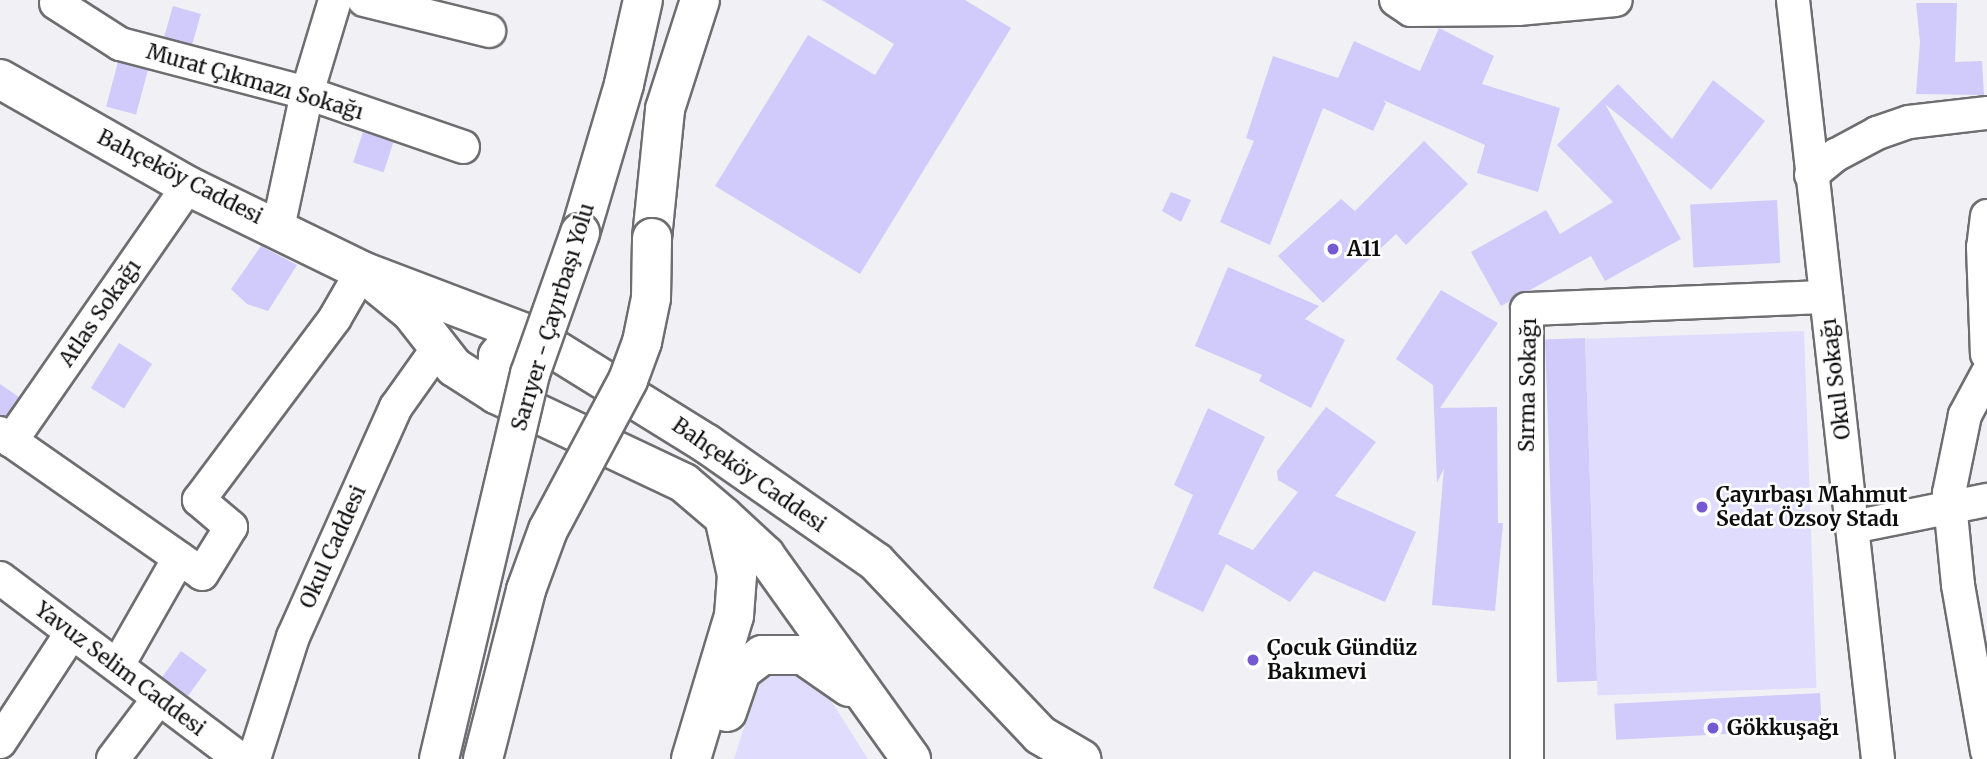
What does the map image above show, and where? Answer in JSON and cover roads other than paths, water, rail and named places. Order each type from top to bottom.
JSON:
[{"type":"main road","name":"Sarıyer - Çayırbaşı Yolu","points":[[439,759],[530,374],[580,233],[624,84],[643,0]]},
{"type":"main road","points":[[483,759],[526,590],[548,530],[628,380],[642,342],[651,298],[652,238],[665,109],[699,0]]},
{"type":"main road","name":"Bahçeköy Caddesi","points":[[0,79],[188,186],[362,271],[490,317],[533,336],[707,444],[876,562],[1043,747],[1081,759]]},
{"type":"main road","name":"Bahçeköy Caddesi","points":[[362,271],[411,312],[454,367],[496,394],[684,484],[724,517],[765,555],[871,707],[911,759]]},
{"type":"main road","points":[[438,348],[450,329],[490,317]]},
{"type":"main road","points":[[496,394],[498,356],[512,340],[533,336]]},
{"type":"main road","points":[[691,759],[734,616],[737,575],[724,517]]},
{"type":"main road","points":[[710,759],[741,671],[762,655],[803,654],[834,674],[871,707]]},
{"type":"street","points":[[278,228],[307,93],[335,0]]},
{"type":"street","points":[[364,0],[489,31]]},
{"type":"street","points":[[1403,5],[1518,9],[1616,0]]},
{"type":"street","name":"Okul Sokağı","points":[[1793,0],[1878,759]]},
{"type":"street","name":"Murat Çıkmazı Sokağı","points":[[56,3],[120,44],[307,93],[463,147]]},
{"type":"street","points":[[1811,176],[1836,155],[1877,133],[1909,122],[1987,113]]},
{"type":"street","name":"Atlas Sokağı","points":[[6,437],[188,186]]},
{"type":"street","points":[[1987,216],[1983,247],[1987,354]]},
{"type":"street","points":[[118,666],[190,566],[231,527],[199,500],[335,318],[362,271]]},
{"type":"street","name":"Sırma Sokağı","points":[[1527,759],[1527,309],[1826,297]]},
{"type":"street","name":"Okul Caddesi","points":[[254,759],[293,637],[396,407],[438,348]]},
{"type":"street","points":[[1987,374],[1965,415],[1949,493],[1958,584],[1987,752]]},
{"type":"street","points":[[6,437],[190,566]]},
{"type":"street","points":[[1853,527],[1987,500]]},
{"type":"street","name":"Yavuz Selim Caddesi","points":[[0,578],[240,759]]},
{"type":"street","points":[[0,742],[72,632]]},
{"type":"street","points":[[113,759],[159,698]]},
{"type":"place","name":"A11","points":[[1333,249]]},
{"type":"place","name":"Çayırbaşı Mahmut Sedat Özsoy Stadı","points":[[1702,507]]},
{"type":"place","name":"Çocuk Gündüz Bakımevi","points":[[1253,660]]},
{"type":"place","name":"Gökkuşağı","points":[[1713,728]]}]
